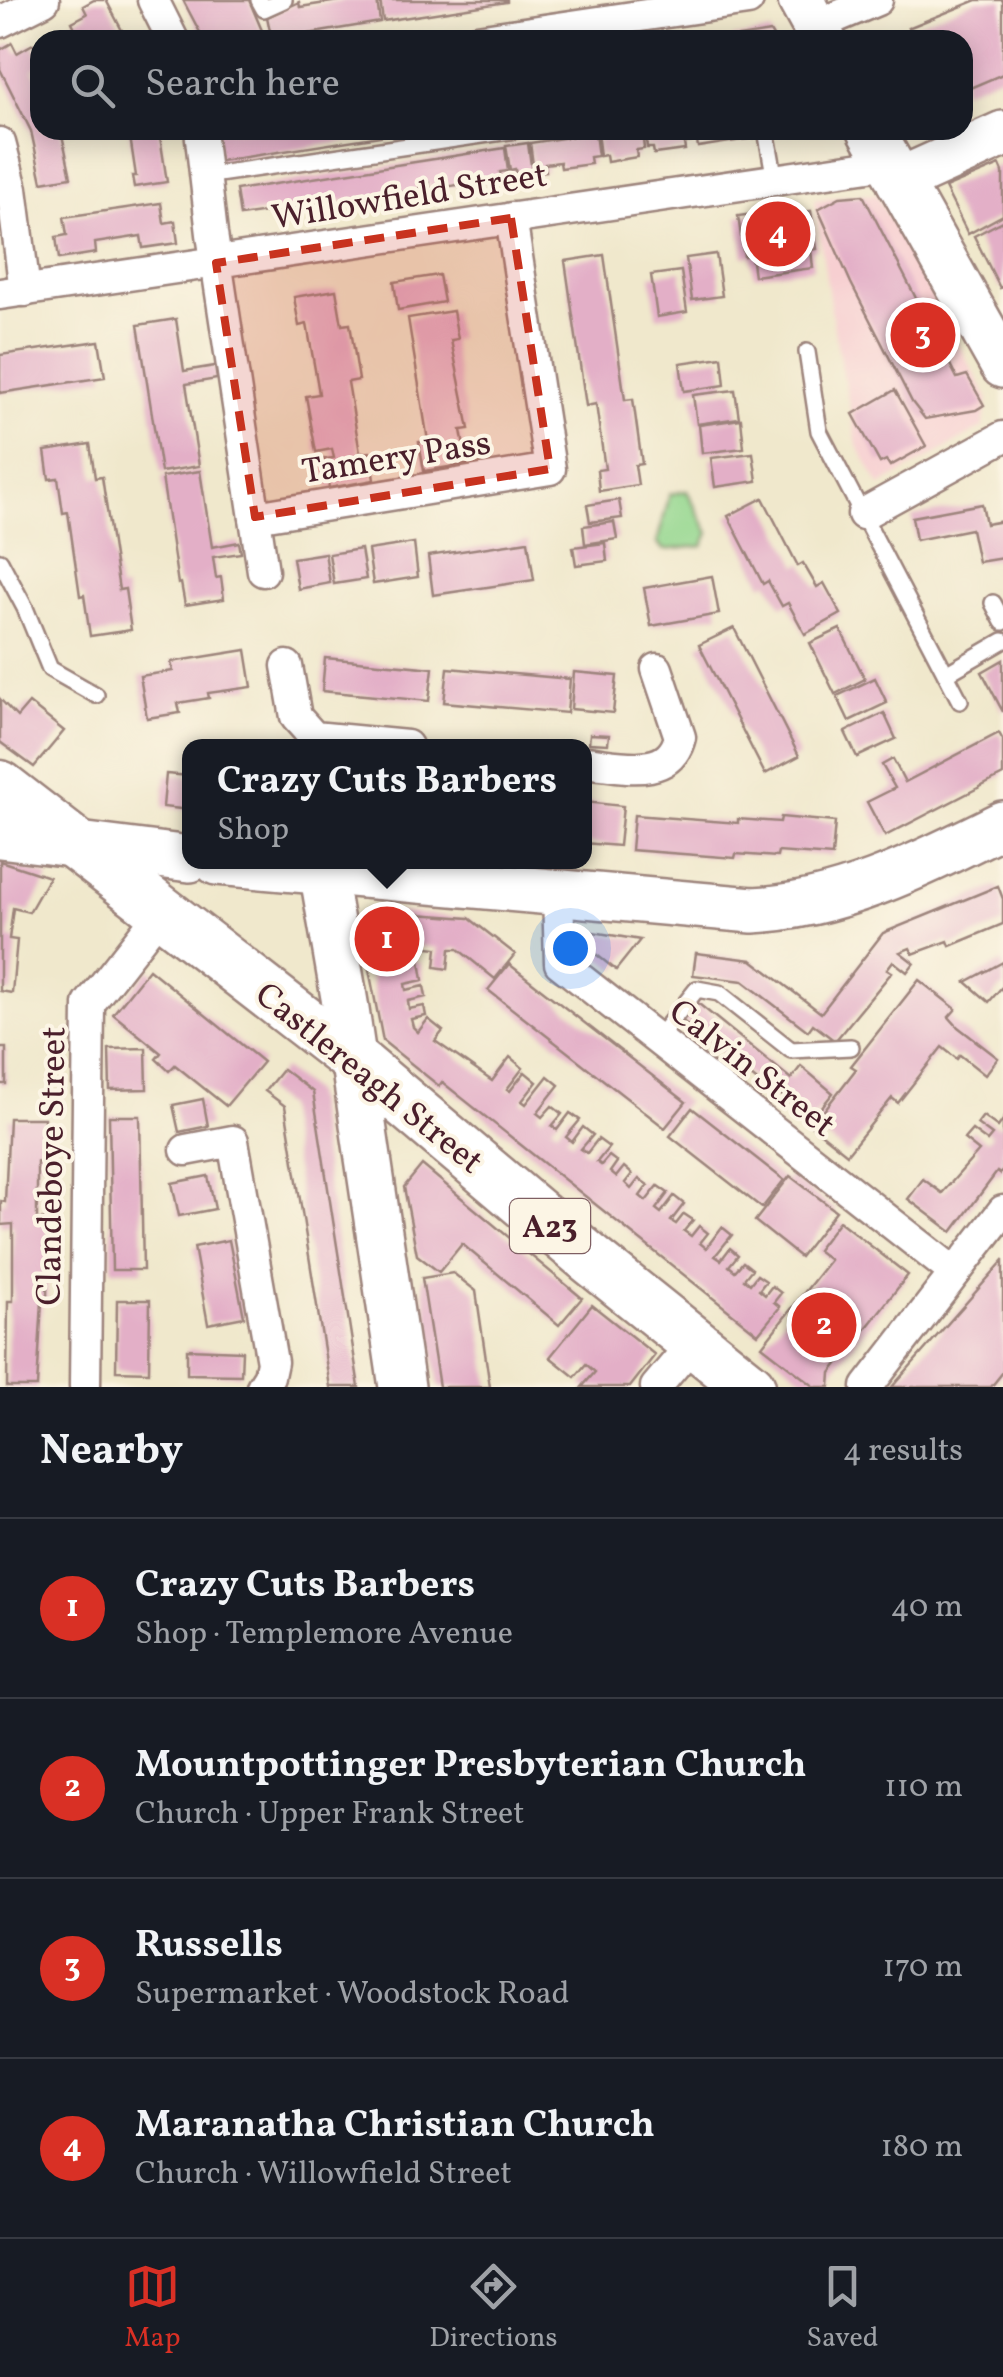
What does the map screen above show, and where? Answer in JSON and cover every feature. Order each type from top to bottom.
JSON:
[{"type":"main road","points":[[1003,134],[886,158],[1003,365]]},
{"type":"main road","name":"A23","points":[[0,786],[80,846]]},
{"type":"main road","points":[[349,869],[752,910],[790,908],[826,900],[1000,832]]},
{"type":"main road","points":[[0,835],[182,857]]},
{"type":"main road","name":"Castlereagh Street","points":[[80,846],[354,1060],[589,1258],[750,1387]]},
{"type":"main road","points":[[322,869],[402,1387]]},
{"type":"street","points":[[0,22],[44,0]]},
{"type":"street","points":[[153,0],[169,30]]},
{"type":"street","points":[[545,30],[748,0]]},
{"type":"street","points":[[813,22],[877,0]]},
{"type":"street","points":[[201,140],[263,571]]},
{"type":"street","points":[[0,143],[12,189],[12,292]]},
{"type":"street","name":"Willowfield Street","points":[[12,292],[775,180],[886,158]]},
{"type":"street","name":"Tamery Pass","points":[[255,517],[550,468],[511,218]]},
{"type":"street","points":[[863,514],[1003,437]]},
{"type":"street","points":[[288,666],[296,716],[319,739]]},
{"type":"street","points":[[592,762],[658,766],[670,758],[680,737],[657,670]]},
{"type":"street","name":"Calvin Street","points":[[558,892],[560,963],[955,1273]]},
{"type":"street","name":"Clandeboye Street","points":[[85,1387],[89,1004],[162,911]]},
{"type":"street","points":[[186,1150],[231,1129],[272,1362],[262,1387]]},
{"type":"street","points":[[867,1387],[1003,1211]]},
{"type":"street","points":[[656,1387],[694,1342]]},
{"type":"lane","points":[[259,0],[264,9],[284,0]]},
{"type":"lane","points":[[205,176],[448,140]]},
{"type":"lane","points":[[768,140],[775,180]]},
{"type":"lane","points":[[807,352],[819,431],[960,701]]},
{"type":"lane","points":[[0,561],[50,669],[96,695]]},
{"type":"lane","points":[[992,604],[1003,622]]},
{"type":"lane","points":[[946,674],[1003,641]]},
{"type":"lane","points":[[657,1039],[697,989],[719,993],[791,1050],[851,1047]]},
{"type":"highlighted area","points":[[511,218],[550,469],[255,517],[216,263]]},
{"type":"shaded area","points":[[876,194],[988,398],[983,427],[880,486],[857,445],[814,200]]},
{"type":"green space","points":[[687,491],[709,533],[703,546],[664,550],[657,543],[670,494]]},
{"type":"building","points":[[94,0],[106,0],[122,30],[76,30],[72,22],[87,14],[83,6]]},
{"type":"building","points":[[183,0],[249,0],[262,30],[199,30]]},
{"type":"building","points":[[377,0],[380,22],[332,30],[270,30],[267,17],[299,2],[300,7]]},
{"type":"building","points":[[380,0],[507,0],[507,2],[383,21]]},
{"type":"building","points":[[977,0],[1003,0],[1003,74],[973,87],[973,30],[908,28]]},
{"type":"building","points":[[12,43],[17,53],[30,46],[30,129],[0,69],[0,50]]},
{"type":"building","points":[[33,140],[63,140],[71,177],[42,182]]},
{"type":"building","points":[[131,140],[161,140],[167,182],[134,187],[132,176],[136,176]]},
{"type":"building","points":[[217,140],[355,140],[220,161]]},
{"type":"building","points":[[596,140],[598,156],[590,157],[591,164],[561,168],[560,162],[545,164],[546,171],[534,172],[530,143]]},
{"type":"building","points":[[598,140],[643,140],[644,149],[636,150],[637,157],[607,162],[606,155],[600,156]]},
{"type":"building","points":[[646,140],[692,140],[684,143],[685,150],[654,154],[653,148],[647,148]]},
{"type":"building","points":[[697,140],[742,140],[698,147]]},
{"type":"building","points":[[528,143],[532,173],[516,175],[515,169],[510,170],[506,146]]},
{"type":"building","points":[[505,148],[508,171],[500,172],[501,179],[473,183],[473,176],[457,178],[458,185],[430,189],[429,183],[418,190],[240,216],[236,190]]},
{"type":"building","points":[[1000,165],[1003,215],[968,234],[945,188]]},
{"type":"building","points":[[863,195],[957,378],[967,375],[984,405],[976,410],[925,419],[912,402],[818,209],[840,197]]},
{"type":"building","points":[[161,203],[164,223],[175,221],[178,243],[143,248],[141,236],[95,243],[96,253],[59,259],[56,237],[67,235],[64,217]]},
{"type":"building","points":[[811,211],[817,249],[811,250],[813,268],[754,276],[751,255],[744,256],[738,216],[761,213],[762,218]]},
{"type":"building","points":[[1003,221],[1003,286],[1000,288],[974,236]]},
{"type":"building","points":[[716,254],[722,296],[692,300],[686,258]]},
{"type":"building","points":[[604,255],[625,400],[633,399],[642,464],[635,465],[638,485],[599,491],[597,470],[605,469],[596,404],[586,406],[565,261]]},
{"type":"building","points":[[681,271],[687,312],[657,317],[651,275]]},
{"type":"building","points":[[439,275],[444,302],[398,310],[394,282]]},
{"type":"building","points":[[336,290],[342,325],[350,324],[359,380],[348,382],[360,453],[370,452],[374,480],[329,488],[324,459],[334,458],[332,449],[316,452],[306,396],[319,394],[307,324],[299,326],[294,297]]},
{"type":"building","points":[[453,311],[458,339],[451,340],[469,429],[461,430],[467,464],[424,471],[419,442],[428,441],[408,318]]},
{"type":"building","points":[[176,319],[184,371],[215,366],[217,379],[186,384],[199,466],[161,472],[138,325]]},
{"type":"building","points":[[99,341],[105,377],[0,393],[0,355]]},
{"type":"building","points":[[722,357],[725,385],[684,391],[680,363]]},
{"type":"building","points":[[735,390],[739,418],[697,424],[693,395]]},
{"type":"building","points":[[895,390],[926,446],[890,466],[886,460],[880,463],[853,414]]},
{"type":"building","points":[[741,419],[744,448],[702,453],[699,425]]},
{"type":"building","points":[[90,444],[95,478],[102,477],[119,590],[125,589],[131,630],[90,636],[68,512],[63,513],[58,478],[49,479],[45,451]]},
{"type":"building","points":[[753,453],[757,481],[715,487],[711,458]]},
{"type":"building","points":[[200,471],[212,547],[239,542],[241,553],[213,557],[224,599],[185,605],[181,583],[178,584],[162,477]]},
{"type":"building","points":[[763,498],[798,566],[803,563],[817,587],[824,583],[841,614],[805,634],[788,603],[782,606],[768,581],[763,584],[728,516]]},
{"type":"building","points":[[619,500],[622,518],[590,522],[587,505]]},
{"type":"building","points":[[982,504],[986,524],[1003,521],[1003,558],[978,562],[971,529],[916,540],[912,517]]},
{"type":"building","points":[[614,522],[617,539],[585,544],[583,526]]},
{"type":"building","points":[[528,541],[534,580],[433,595],[428,556]]},
{"type":"building","points":[[414,543],[418,577],[373,584],[368,550]]},
{"type":"building","points":[[605,543],[607,561],[576,565],[573,547]]},
{"type":"building","points":[[361,549],[366,579],[334,584],[329,554]]},
{"type":"building","points":[[325,553],[330,583],[298,589],[293,558]]},
{"type":"building","points":[[712,576],[719,614],[651,626],[644,588]]},
{"type":"building","points":[[734,628],[799,756],[765,774],[699,645]]},
{"type":"building","points":[[840,629],[865,679],[835,694],[810,643]]},
{"type":"building","points":[[246,650],[252,687],[208,693],[209,698],[178,703],[180,713],[147,718],[140,676],[173,671],[171,662]]},
{"type":"building","points":[[325,658],[433,668],[429,701],[322,691]]},
{"type":"building","points":[[1003,660],[1003,712],[982,672]]},
{"type":"building","points":[[448,668],[570,679],[567,713],[444,702]]},
{"type":"building","points":[[574,672],[617,676],[613,713],[571,709]]},
{"type":"building","points":[[875,678],[887,703],[849,721],[837,696]]},
{"type":"building","points":[[0,699],[17,717],[29,703],[64,731],[34,767],[0,742]]},
{"type":"building","points":[[884,713],[896,739],[857,757],[845,732]]},
{"type":"building","points":[[999,733],[1003,740],[1003,775],[885,836],[867,802],[895,788],[882,765],[893,759],[905,782]]},
{"type":"building","points":[[590,734],[609,735],[608,744],[592,743]]},
{"type":"building","points":[[166,774],[182,775],[182,809],[163,807]]},
{"type":"building","points":[[592,803],[623,806],[619,846],[592,844]]},
{"type":"building","points":[[634,815],[738,823],[738,819],[780,822],[781,817],[835,822],[832,856],[778,852],[777,857],[736,854],[735,858],[631,850]]},
{"type":"building","points":[[0,861],[49,877],[29,912],[13,908],[9,939],[17,940],[12,993],[0,991]]},
{"type":"building","points":[[998,886],[1003,899],[1003,924],[950,946],[948,941],[913,954],[910,948],[900,952],[914,963],[907,972],[893,961],[887,969],[892,972],[835,1041],[813,1024],[808,1031],[743,981],[693,975],[696,953],[752,960],[821,1013],[883,933]]},
{"type":"building","points":[[391,912],[469,918],[515,954],[495,979],[458,949],[450,949],[448,969],[435,967],[437,948],[410,945],[411,932],[395,930],[396,935],[406,934],[407,946],[398,947],[399,954],[411,952],[414,963],[420,961],[423,980],[405,984],[406,990],[424,986],[426,997],[408,1001],[409,1009],[424,1006],[426,1016],[411,1019],[413,1027],[418,1032],[428,1019],[443,1031],[435,1041],[492,1081],[510,1057],[523,1068],[507,1089],[510,1091],[525,1072],[537,1082],[522,1101],[526,1104],[548,1076],[559,1085],[537,1113],[542,1117],[552,1106],[562,1114],[552,1126],[557,1130],[570,1113],[580,1120],[566,1137],[572,1142],[583,1127],[593,1135],[581,1149],[587,1153],[598,1139],[609,1147],[597,1162],[601,1165],[609,1156],[617,1162],[610,1172],[616,1177],[624,1167],[632,1174],[625,1183],[631,1189],[639,1179],[648,1185],[640,1196],[646,1201],[658,1186],[668,1193],[656,1209],[661,1213],[674,1196],[684,1204],[671,1221],[676,1224],[684,1214],[693,1220],[684,1231],[691,1236],[699,1226],[708,1233],[700,1243],[706,1248],[722,1227],[732,1235],[715,1256],[721,1260],[730,1248],[738,1255],[729,1266],[735,1271],[743,1262],[752,1269],[744,1279],[750,1284],[757,1275],[766,1281],[759,1290],[765,1295],[772,1286],[781,1293],[774,1302],[780,1307],[758,1334],[442,1082],[439,1086],[383,1041],[359,918]]},
{"type":"building","points":[[587,933],[640,940],[616,970],[583,944]]},
{"type":"building","points":[[1003,962],[1003,990],[989,1002],[966,982]]},
{"type":"building","points":[[509,964],[686,1102],[665,1128],[488,990]]},
{"type":"building","points":[[149,969],[263,1062],[226,1106],[175,1065],[169,1071],[156,1059],[161,1053],[113,1014]]},
{"type":"building","points":[[919,980],[956,1009],[949,1017],[958,1027],[998,1058],[985,1075],[960,1055],[957,1059],[942,1047],[898,1103],[892,1098],[847,1154],[812,1126],[856,1069],[851,1066]]},
{"type":"building","points":[[694,1000],[791,1079],[801,1066],[833,1093],[812,1119],[779,1093],[776,1096],[679,1018]]},
{"type":"building","points":[[0,1048],[6,1048],[6,1084],[0,1084]]},
{"type":"building","points":[[146,1048],[147,1089],[110,1090],[109,1049]]},
{"type":"building","points":[[283,1069],[313,1092],[359,1387],[330,1387],[285,1106],[265,1091]]},
{"type":"building","points":[[203,1099],[208,1126],[179,1132],[173,1105]]},
{"type":"building","points":[[692,1108],[784,1180],[762,1208],[670,1136]]},
{"type":"building","points":[[109,1116],[140,1116],[143,1270],[112,1270]]},
{"type":"building","points":[[983,1116],[998,1127],[1003,1120],[1003,1170],[997,1172],[952,1232],[908,1199],[923,1179],[942,1193],[979,1151],[964,1139],[972,1130],[987,1141],[992,1135],[977,1124]]},
{"type":"building","points":[[9,1118],[44,1118],[44,1162],[37,1162],[37,1219],[48,1220],[47,1302],[42,1301],[37,1387],[7,1387],[13,1224],[1,1225],[1,1201],[5,1202]]},
{"type":"building","points":[[422,1165],[582,1298],[559,1325],[462,1244],[439,1272],[417,1255],[404,1187]]},
{"type":"building","points":[[208,1176],[215,1209],[179,1216],[172,1183]]},
{"type":"building","points":[[790,1176],[836,1211],[800,1257],[755,1221]]},
{"type":"building","points":[[839,1221],[908,1275],[831,1373],[830,1387],[815,1387],[762,1346],[830,1260],[817,1250]]},
{"type":"building","points":[[229,1240],[244,1317],[208,1324],[194,1247]]},
{"type":"building","points":[[1003,1261],[1003,1372],[991,1387],[892,1387]]},
{"type":"building","points":[[453,1273],[476,1291],[490,1387],[439,1387],[422,1278]]},
{"type":"building","points":[[117,1300],[150,1300],[149,1372],[116,1371]]},
{"type":"building","points":[[592,1305],[655,1355],[630,1387],[582,1387],[595,1372],[586,1364],[575,1377],[550,1357]]},
{"type":"building","points":[[187,1349],[242,1351],[241,1375],[187,1374]]},
{"type":"place","name":"Maranatha Christian Church","points":[[778,234]]},
{"type":"place","name":"Russells","points":[[923,335]]},
{"type":"place","name":"Crazy Cuts Barbers","points":[[387,939]]},
{"type":"place","name":"Mountpottinger Presbyterian Church","points":[[824,1325]]}]
